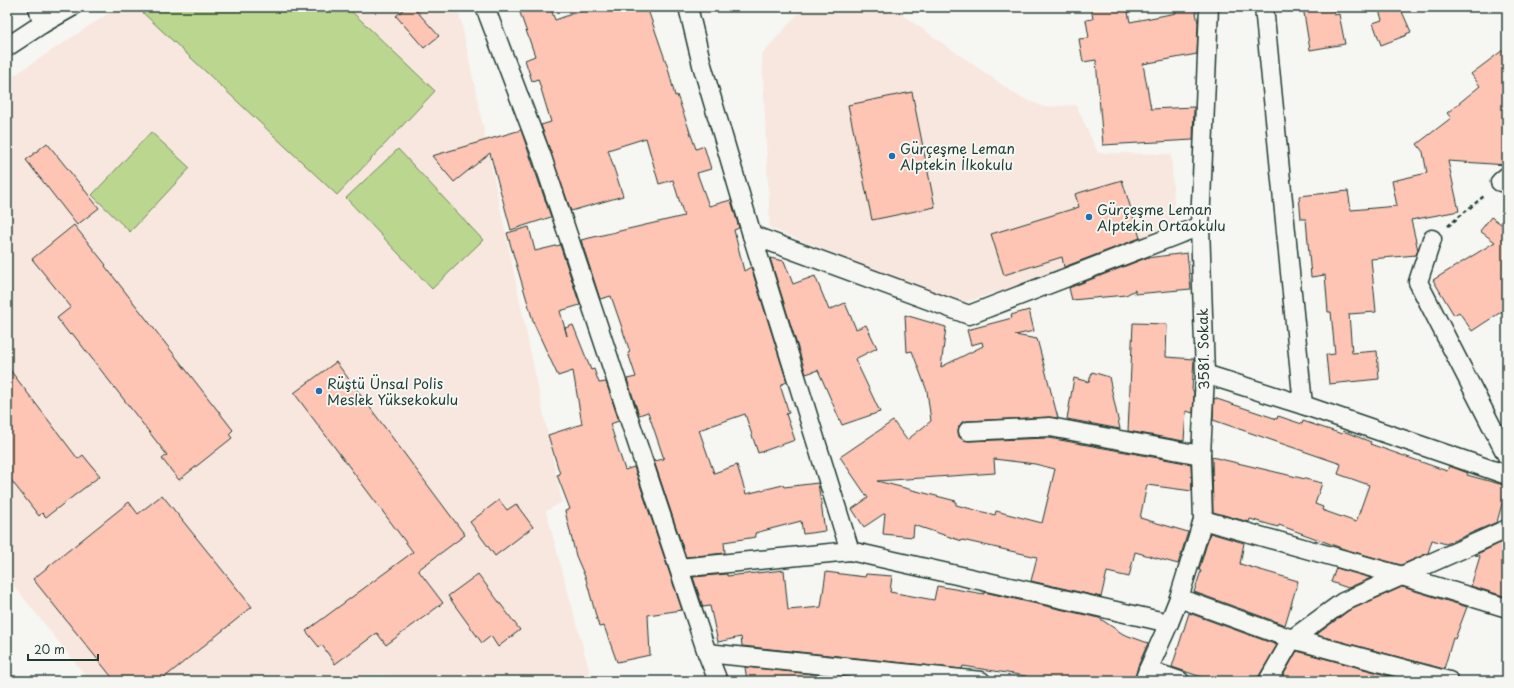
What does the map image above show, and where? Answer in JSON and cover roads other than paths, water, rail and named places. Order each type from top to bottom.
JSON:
[{"type":"street","points":[[7,47],[40,15],[72,7]]},
{"type":"street","points":[[486,7],[542,157],[707,653],[718,681]]},
{"type":"street","points":[[688,7],[702,65],[752,235],[850,551]]},
{"type":"street","name":"3581. Sokak","points":[[1146,675],[1179,598],[1203,520],[1201,455],[1205,374],[1200,226],[1209,7]]},
{"type":"street","points":[[1264,7],[1303,405]]},
{"type":"street","points":[[752,235],[969,315],[1200,226]]},
{"type":"street","points":[[1432,239],[1418,282],[1507,456]]},
{"type":"street","points":[[1205,374],[1303,405],[1507,475]]},
{"type":"street","points":[[968,431],[1050,427],[1201,455]]},
{"type":"street","points":[[1203,520],[1402,576],[1507,608]]},
{"type":"street","points":[[1268,681],[1292,639],[1343,602],[1507,529]]},
{"type":"street","points":[[679,568],[850,551],[1169,623]]},
{"type":"street","points":[[1179,598],[1292,639],[1449,681]]},
{"type":"street","points":[[707,653],[981,681]]},
{"type":"street","points":[[1146,675],[1180,681]]},
{"type":"place","name":"Gürçeşme Leman Alptekin İlkokulu","points":[[892,156]]},
{"type":"place","name":"Gürçeşme Leman Alptekin Ortaokulu","points":[[1089,217]]},
{"type":"place","name":"Rüştü Ünsal Polis Meslek Yüksekokulu","points":[[319,391]]}]
